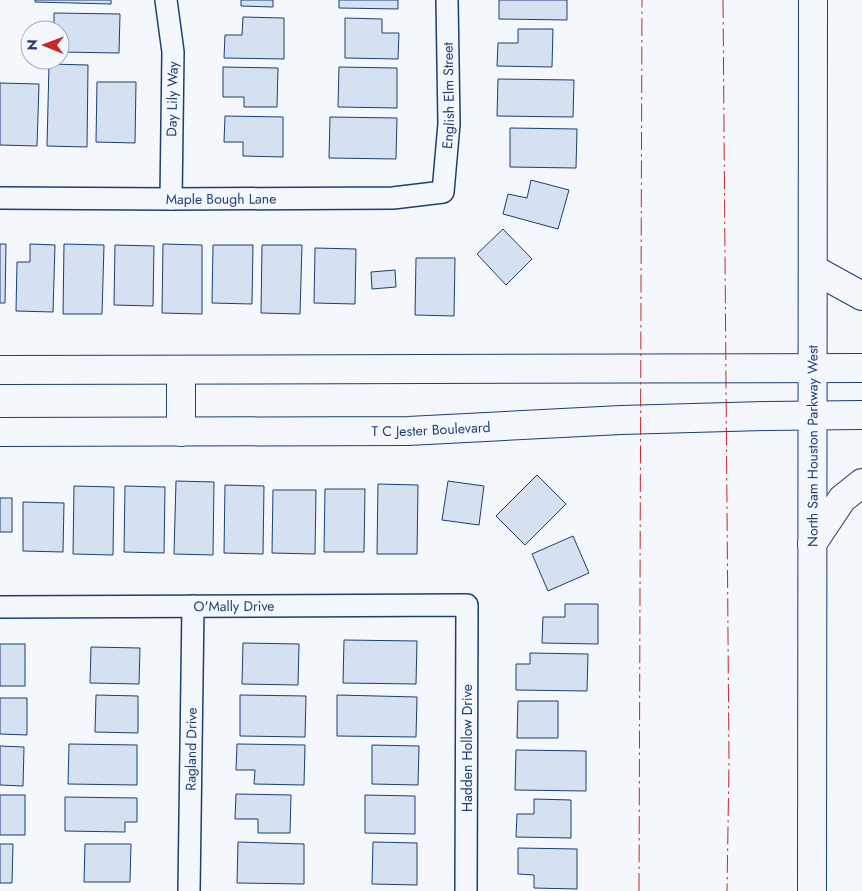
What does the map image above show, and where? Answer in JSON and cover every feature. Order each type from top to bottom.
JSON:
[{"type":"main road","name":"North Sam Houston Parkway West","points":[[812,891],[813,0]]},
{"type":"main road","points":[[812,269],[862,296]]},
{"type":"main road","points":[[0,370],[862,368]]},
{"type":"main road","points":[[181,432],[182,370]]},
{"type":"main road","name":"T C Jester Boulevard","points":[[0,432],[408,431],[622,420],[862,415]]},
{"type":"main road","points":[[812,544],[842,500],[862,483]]},
{"type":"street","name":"Day Lily Way","points":[[166,0],[173,52],[171,199]]},
{"type":"street","name":"English Elm Street","points":[[443,192],[449,124],[447,0]]},
{"type":"street","name":"Maple Bough Lane","points":[[0,198],[393,198],[443,192]]},
{"type":"street","name":"O'Mally Drive","points":[[0,607],[467,605]]},
{"type":"street","name":"Hadden Hollow Drive","points":[[466,891],[467,605]]},
{"type":"street","name":"Ragland Drive","points":[[190,891],[193,606]]},
{"type":"building","points":[[35,0],[111,0],[111,4],[35,2]]},
{"type":"building","points":[[241,0],[273,0],[273,7],[241,6]]},
{"type":"building","points":[[339,0],[398,0],[398,9],[339,8]]},
{"type":"building","points":[[499,0],[567,0],[567,20],[499,19]]},
{"type":"building","points":[[54,13],[120,14],[119,53],[70,52],[70,20],[54,20]]},
{"type":"building","points":[[243,17],[284,18],[284,59],[224,58],[225,35],[242,35]]},
{"type":"building","points":[[345,18],[382,19],[382,33],[399,33],[398,59],[345,58]]},
{"type":"building","points":[[518,29],[553,29],[552,67],[497,66],[498,43],[518,43]]},
{"type":"building","points":[[70,65],[88,65],[87,147],[47,146],[49,70],[70,70]]},
{"type":"building","points":[[223,67],[278,68],[277,107],[244,107],[244,97],[223,97]]},
{"type":"building","points":[[339,67],[397,68],[397,108],[338,107]]},
{"type":"building","points":[[498,79],[574,80],[573,117],[497,116]]},
{"type":"building","points":[[97,82],[136,82],[135,143],[96,142]]},
{"type":"building","points":[[0,83],[39,84],[37,146],[0,145]]},
{"type":"building","points":[[225,116],[283,117],[283,157],[243,156],[243,142],[224,142]]},
{"type":"building","points":[[330,117],[397,118],[396,159],[329,158]]},
{"type":"building","points":[[510,128],[577,129],[576,168],[510,167]]},
{"type":"building","points":[[531,180],[569,190],[558,229],[503,214],[508,194],[527,198]]},
{"type":"building","points":[[503,229],[532,259],[506,285],[477,254]]},
{"type":"building","points":[[0,244],[6,244],[5,303],[0,303]]},
{"type":"building","points":[[30,244],[55,245],[53,312],[16,311],[17,262],[30,262]]},
{"type":"building","points":[[64,244],[104,245],[102,314],[63,314]]},
{"type":"building","points":[[163,244],[202,245],[202,314],[162,313]]},
{"type":"building","points":[[115,245],[154,246],[153,306],[114,305]]},
{"type":"building","points":[[213,245],[253,245],[252,304],[212,303]]},
{"type":"building","points":[[262,245],[302,245],[300,314],[261,313]]},
{"type":"building","points":[[315,248],[356,249],[355,304],[314,303]]},
{"type":"building","points":[[416,258],[455,258],[454,316],[415,315]]},
{"type":"building","points":[[395,270],[396,287],[372,289],[371,272]]},
{"type":"building","points":[[537,475],[566,504],[525,545],[496,516]]},
{"type":"building","points":[[176,481],[214,482],[213,555],[174,554]]},
{"type":"building","points":[[448,481],[484,486],[479,525],[442,520]]},
{"type":"building","points":[[378,484],[418,485],[417,554],[377,554]]},
{"type":"building","points":[[225,485],[264,486],[263,554],[224,553]]},
{"type":"building","points":[[74,486],[114,487],[113,555],[73,554]]},
{"type":"building","points":[[125,486],[165,487],[164,553],[124,552]]},
{"type":"building","points":[[325,489],[365,489],[364,552],[324,552]]},
{"type":"building","points":[[273,490],[316,490],[315,554],[272,553]]},
{"type":"building","points":[[0,498],[12,498],[12,532],[0,532]]},
{"type":"building","points":[[23,502],[64,503],[63,552],[23,551]]},
{"type":"building","points":[[573,536],[589,573],[548,591],[532,554]]},
{"type":"building","points":[[565,604],[598,604],[598,644],[542,643],[543,617],[565,617]]},
{"type":"building","points":[[344,640],[417,641],[416,684],[343,683]]},
{"type":"building","points":[[243,643],[299,644],[298,685],[242,684]]},
{"type":"building","points":[[0,644],[25,644],[25,686],[0,686]]},
{"type":"building","points":[[91,647],[140,648],[139,684],[90,683]]},
{"type":"building","points":[[530,653],[588,654],[587,691],[516,690],[516,664],[530,664]]},
{"type":"building","points":[[96,695],[138,696],[138,733],[95,732]]},
{"type":"building","points":[[240,695],[306,696],[305,737],[240,736]]},
{"type":"building","points":[[337,695],[417,697],[416,737],[337,736]]},
{"type":"building","points":[[0,698],[27,698],[27,735],[0,734]]},
{"type":"building","points":[[518,701],[558,701],[558,738],[517,738]]},
{"type":"building","points":[[69,744],[137,745],[137,785],[68,784]]},
{"type":"building","points":[[237,744],[305,745],[304,785],[254,784],[255,770],[236,770]]},
{"type":"building","points":[[372,745],[419,746],[418,785],[372,784]]},
{"type":"building","points":[[0,746],[24,747],[23,786],[0,785]]},
{"type":"building","points":[[516,750],[586,751],[586,791],[515,790]]},
{"type":"building","points":[[236,794],[291,795],[290,833],[258,833],[258,819],[235,819]]},
{"type":"building","points":[[0,795],[25,795],[25,835],[0,835]]},
{"type":"building","points":[[365,795],[415,796],[415,834],[365,833]]},
{"type":"building","points":[[65,797],[137,798],[137,822],[125,822],[125,832],[65,831]]},
{"type":"building","points":[[534,799],[571,800],[571,838],[516,837],[517,814],[534,814]]},
{"type":"building","points":[[238,842],[304,844],[304,884],[237,883]]},
{"type":"building","points":[[373,842],[417,843],[417,885],[372,884]]},
{"type":"building","points":[[0,844],[13,844],[12,883],[0,883]]},
{"type":"building","points":[[85,844],[131,844],[130,882],[84,882]]},
{"type":"building","points":[[518,848],[577,849],[577,889],[534,888],[534,875],[518,874]]},
{"type":"power","points":[[639,891],[642,0]]},
{"type":"power","points":[[723,0],[729,762],[727,891]]}]
